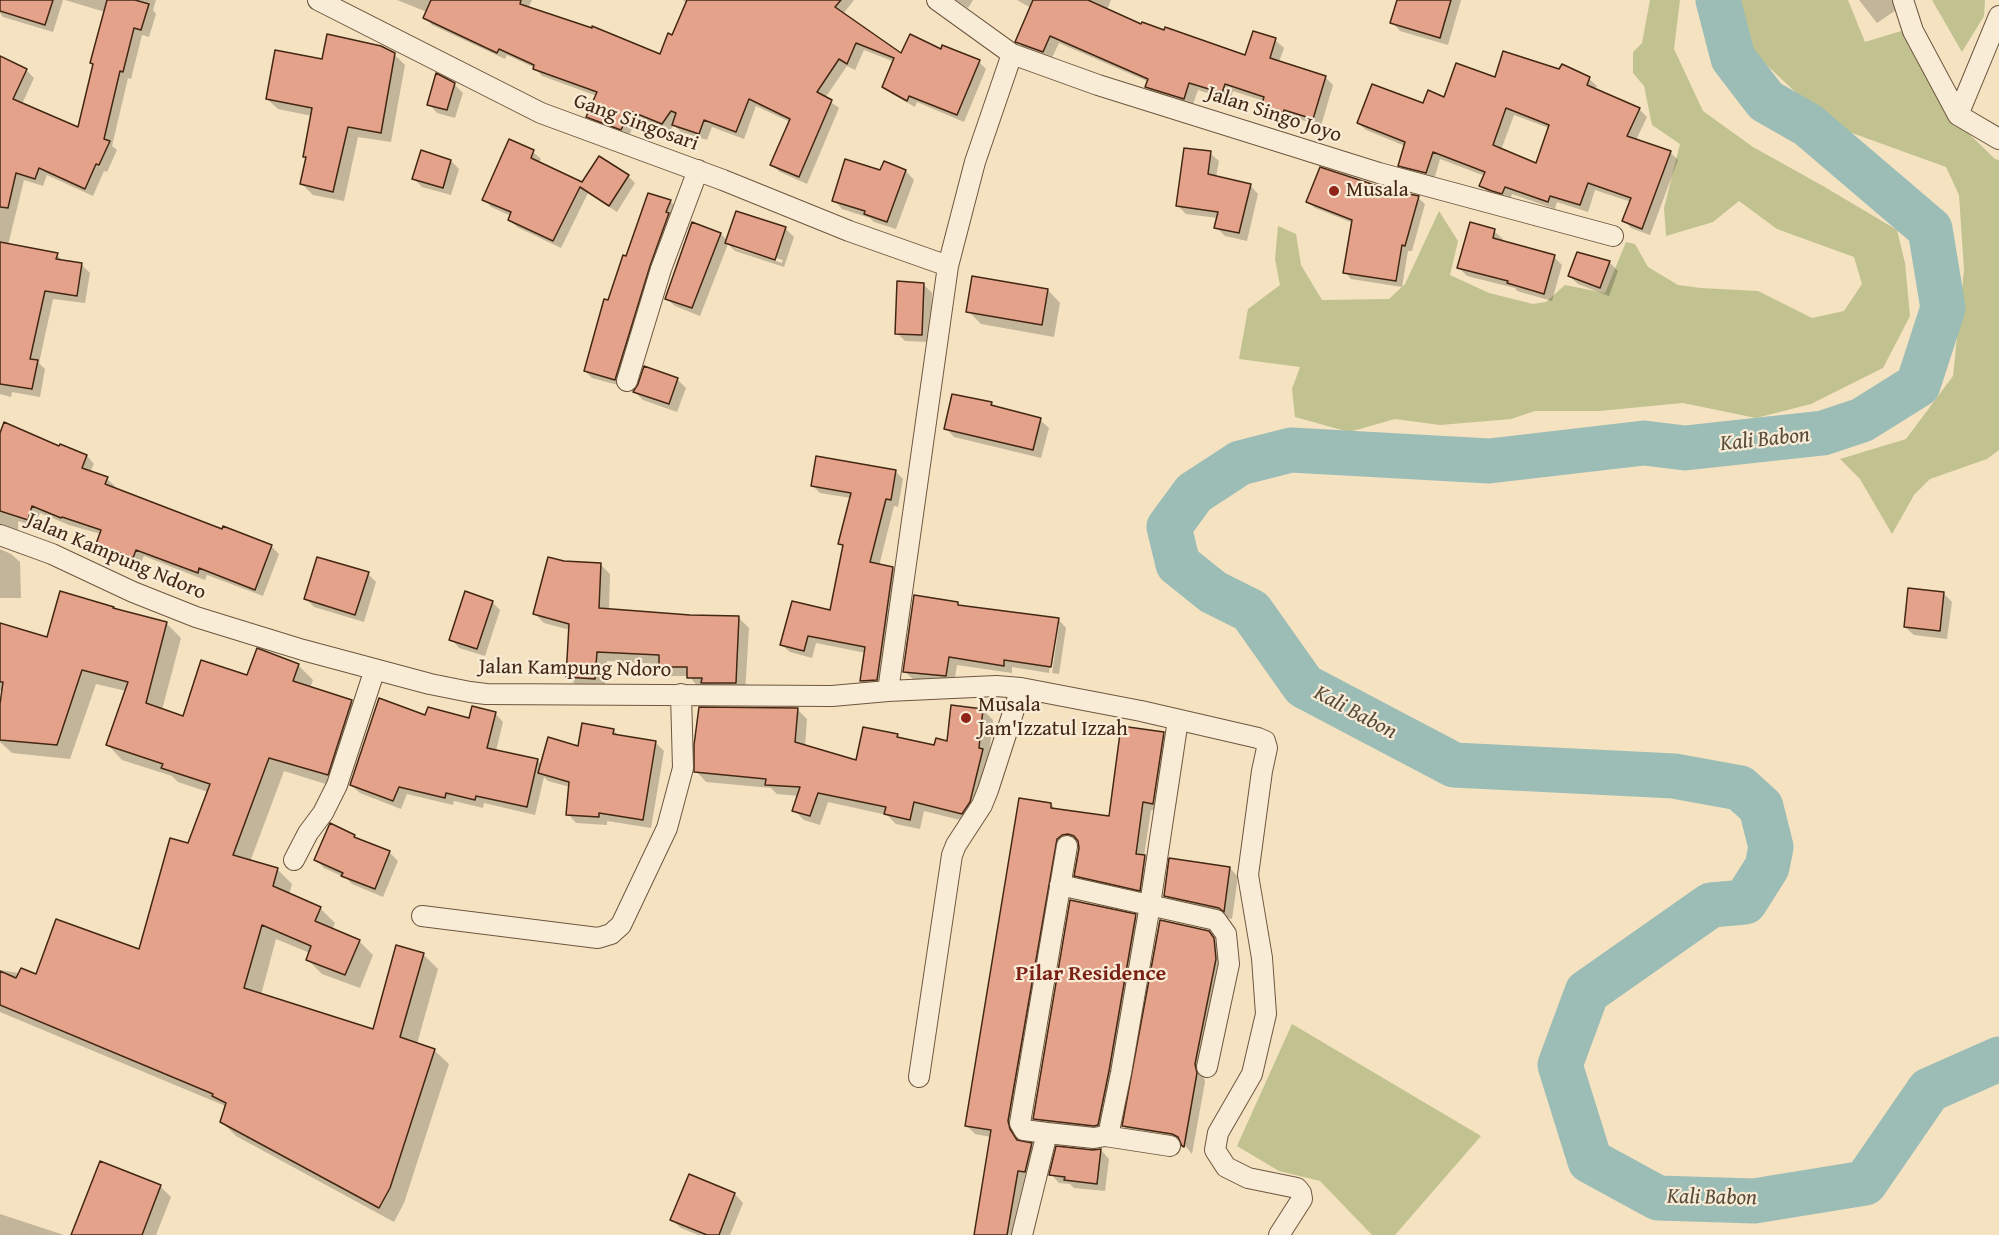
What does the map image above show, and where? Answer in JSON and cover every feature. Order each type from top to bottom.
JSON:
[{"type":"street","name":"Jalan Singo Joyo","points":[[937,0],[1012,54],[1098,85],[1379,173],[1613,236]]},
{"type":"street","points":[[1903,0],[1912,31],[1958,115],[1999,139]]},
{"type":"street","name":"Gang Singosari","points":[[324,1],[541,113],[698,170],[849,231],[948,266]]},
{"type":"street","points":[[1958,115],[1999,16]]},
{"type":"street","points":[[888,691],[948,266],[975,162],[1012,54]]},
{"type":"street","points":[[627,381],[661,269],[698,170]]},
{"type":"street","name":"Jalan Kampung Ndoro","points":[[0,535],[52,554],[133,592],[196,617],[303,650],[430,684],[486,694],[832,696],[996,686],[1021,688],[1178,720],[1265,741],[1267,748],[1248,875],[1262,958],[1266,1014],[1252,1074],[1218,1133],[1215,1150],[1226,1167],[1248,1179],[1297,1188],[1301,1193],[1302,1199],[1280,1235]]},
{"type":"street","points":[[294,860],[337,785],[375,669]]},
{"type":"street","points":[[919,1077],[952,855],[985,797],[1021,688]]},
{"type":"street","points":[[422,916],[598,938],[611,934],[621,925],[667,828],[683,768],[681,694]]},
{"type":"street","points":[[1105,1136],[1109,1131],[1119,1083],[1150,905],[1178,720]]},
{"type":"street","points":[[1067,846],[1020,1124],[1024,1130],[1094,1138],[1105,1136],[1170,1146]]},
{"type":"street","points":[[1060,885],[1216,920],[1226,934],[1229,964],[1207,1067]]},
{"type":"street","points":[[1022,1235],[1047,1133]]},
{"type":"green space","points":[[1650,0],[1680,0],[1674,49],[1703,111],[1753,147],[1897,230],[1905,263],[1910,316],[1883,368],[1811,404],[1756,418],[1683,403],[1599,411],[1535,411],[1511,419],[1440,425],[1395,419],[1349,432],[1295,417],[1292,389],[1300,367],[1239,359],[1248,309],[1280,285],[1275,259],[1278,226],[1296,234],[1301,265],[1322,300],[1389,299],[1405,284],[1439,211],[1458,241],[1450,275],[1489,293],[1533,304],[1546,302],[1565,285],[1605,293],[1626,242],[1635,244],[1648,267],[1678,285],[1758,291],[1812,318],[1844,311],[1862,284],[1854,257],[1777,229],[1739,201],[1713,222],[1666,236],[1664,208],[1680,144],[1652,125],[1644,86],[1633,73],[1633,52],[1642,43]]},
{"type":"green space","points":[[1736,0],[1848,0],[1865,42],[1921,25],[1964,129],[1995,159],[1999,160],[1999,450],[1987,459],[1930,479],[1914,495],[1892,534],[1860,479],[1840,459],[1906,439],[1953,376],[1964,270],[1959,195],[1946,167],[1841,129],[1807,103],[1754,53]]},
{"type":"green space","points":[[1932,0],[1985,0],[1984,16],[1962,52]]},
{"type":"green space","points":[[1292,1024],[1481,1136],[1395,1235],[1372,1235],[1320,1181],[1279,1171],[1237,1146]]},
{"type":"building","points":[[0,0],[53,0],[45,25],[0,11]]},
{"type":"building","points":[[107,0],[135,0],[149,4],[141,30],[134,28],[123,72],[120,71],[104,139],[110,141],[99,165],[96,164],[85,189],[39,168],[35,179],[16,173],[8,208],[0,207],[0,56],[27,69],[13,99],[78,127],[93,64],[90,63]]},
{"type":"building","points":[[431,0],[521,0],[520,4],[592,28],[592,26],[660,54],[668,33],[672,35],[687,0],[841,0],[835,7],[901,53],[910,34],[941,49],[942,45],[980,60],[957,115],[909,96],[907,101],[882,87],[894,58],[856,43],[847,64],[839,59],[817,92],[832,100],[799,177],[770,165],[790,119],[749,99],[736,132],[704,120],[699,134],[672,125],[676,113],[671,111],[662,124],[630,111],[621,130],[586,117],[597,92],[533,69],[534,65],[499,49],[497,53],[423,18]]},
{"type":"building","points":[[1033,0],[1088,0],[1141,24],[1142,22],[1164,30],[1165,27],[1245,55],[1253,31],[1276,38],[1270,58],[1326,76],[1313,119],[1284,110],[1281,119],[1259,113],[1264,97],[1225,84],[1222,93],[1189,83],[1184,99],[1145,87],[1148,79],[1050,36],[1043,52],[1015,42]]},
{"type":"building","points":[[1397,0],[1451,0],[1440,38],[1390,23]]},
{"type":"building","points":[[327,34],[381,46],[395,53],[381,133],[348,127],[333,192],[300,184],[312,108],[266,99],[275,50],[322,59]]},
{"type":"building","points":[[1503,51],[1559,69],[1562,64],[1590,77],[1587,85],[1640,108],[1627,136],[1671,151],[1642,229],[1622,221],[1631,198],[1588,183],[1580,205],[1550,196],[1548,202],[1505,187],[1502,194],[1492,191],[1479,186],[1485,172],[1433,152],[1426,173],[1398,166],[1405,142],[1357,123],[1372,84],[1423,103],[1428,90],[1444,97],[1456,63],[1495,77]],"holes":[[[1506,108],[1549,125],[1536,163],[1493,145]]]},
{"type":"building","points":[[436,73],[455,83],[447,110],[427,105]]},
{"type":"building","points":[[509,139],[534,150],[531,158],[582,182],[599,156],[629,175],[609,206],[580,187],[553,241],[508,220],[511,212],[482,200]]},
{"type":"building","points":[[1184,148],[1211,151],[1208,174],[1251,184],[1239,233],[1214,228],[1218,212],[1176,206]]},
{"type":"building","points":[[421,150],[451,160],[443,188],[412,179]]},
{"type":"building","points":[[845,159],[880,170],[884,161],[906,170],[887,222],[864,214],[865,211],[832,201]]},
{"type":"building","points":[[1320,167],[1390,190],[1419,196],[1405,246],[1402,245],[1396,281],[1343,273],[1352,220],[1306,202]]},
{"type":"building","points":[[648,193],[671,200],[666,212],[669,213],[615,380],[584,371],[604,299],[608,300]]},
{"type":"building","points":[[736,211],[786,227],[775,260],[725,243]]},
{"type":"building","points":[[692,222],[721,233],[692,308],[665,299]]},
{"type":"building","points":[[1470,222],[1495,229],[1493,238],[1555,255],[1544,294],[1507,283],[1508,281],[1457,268]]},
{"type":"building","points":[[0,242],[58,253],[56,259],[82,263],[77,296],[45,291],[30,359],[38,360],[32,389],[0,384]]},
{"type":"building","points":[[1577,252],[1610,261],[1600,288],[1568,276]]},
{"type":"building","points":[[972,276],[1048,289],[1042,325],[966,312]]},
{"type":"building","points":[[897,281],[924,283],[922,335],[895,334]]},
{"type":"building","points":[[644,366],[678,378],[669,404],[633,392]]},
{"type":"building","points":[[952,394],[992,402],[991,405],[1041,418],[1033,450],[944,429]]},
{"type":"building","points":[[4,422],[59,446],[60,444],[87,455],[82,468],[108,477],[105,484],[222,529],[223,526],[272,545],[255,590],[199,568],[198,573],[136,550],[133,558],[96,544],[101,530],[61,518],[32,506],[28,520],[0,511],[0,433]]},
{"type":"building","points":[[816,456],[896,470],[891,500],[886,499],[870,562],[893,567],[877,680],[860,681],[865,647],[808,636],[804,651],[780,645],[792,601],[830,610],[843,545],[838,544],[851,493],[811,486]]},
{"type":"building","points":[[317,557],[369,572],[355,615],[304,599]]},
{"type":"building","points":[[548,557],[564,561],[601,563],[599,608],[739,616],[736,683],[701,683],[702,678],[687,678],[687,667],[659,667],[659,655],[597,652],[595,679],[566,677],[569,624],[533,614]]},
{"type":"building","points":[[1908,588],[1944,592],[1940,631],[1904,627]]},
{"type":"building","points":[[60,591],[167,622],[146,703],[183,716],[201,660],[247,675],[257,648],[299,664],[293,681],[352,700],[328,775],[269,758],[233,855],[278,868],[273,886],[321,907],[315,921],[360,940],[345,975],[306,960],[311,946],[262,925],[244,988],[373,1029],[396,945],[424,953],[400,1037],[435,1049],[390,1188],[379,1208],[220,1122],[226,1103],[212,1096],[213,1094],[0,1005],[0,971],[16,978],[21,968],[36,974],[56,919],[139,949],[170,838],[188,843],[210,784],[161,768],[163,764],[106,745],[128,682],[82,670],[57,745],[0,740],[0,704],[3,682],[0,682],[0,623],[47,637]]},
{"type":"building","points":[[465,591],[493,601],[477,649],[449,640]]},
{"type":"building","points":[[914,595],[958,602],[958,605],[1059,618],[1051,667],[1004,660],[1004,666],[949,657],[946,676],[903,672]]},
{"type":"building","points":[[379,698],[425,715],[428,707],[469,718],[472,706],[496,712],[487,748],[538,759],[527,807],[476,796],[475,800],[446,793],[445,798],[399,787],[393,801],[350,785]]},
{"type":"building","points":[[951,705],[983,709],[979,748],[983,749],[970,802],[962,814],[914,802],[910,820],[884,814],[886,807],[818,793],[810,816],[792,811],[800,787],[765,785],[766,779],[694,772],[694,745],[699,707],[798,708],[795,742],[856,760],[863,727],[898,734],[897,737],[934,745],[936,738],[947,741]]},
{"type":"building","points":[[582,723],[614,729],[613,734],[656,741],[643,820],[599,813],[599,817],[566,815],[569,782],[538,773],[548,737],[578,746]]},
{"type":"building","points":[[1121,726],[1164,732],[1153,804],[1143,802],[1136,854],[1145,855],[1140,891],[1074,876],[1078,841],[1074,836],[1068,834],[1057,839],[1008,1121],[1017,1140],[1032,1143],[1025,1172],[1018,1171],[1007,1235],[974,1235],[991,1130],[965,1126],[1019,798],[1051,803],[1051,808],[1109,816]]},
{"type":"building","points":[[330,823],[355,835],[354,837],[390,851],[375,889],[341,876],[343,873],[314,860]]},
{"type":"building","points":[[1169,858],[1230,867],[1224,912],[1219,908],[1164,896]]},
{"type":"building","points":[[1070,900],[1136,914],[1109,1071],[1098,1125],[1094,1126],[1033,1119]]},
{"type":"building","points":[[1160,920],[1209,931],[1214,938],[1216,959],[1195,1064],[1197,1073],[1184,1147],[1178,1137],[1172,1134],[1122,1126]]},
{"type":"building","points":[[1056,1146],[1101,1149],[1097,1184],[1064,1180],[1065,1177],[1049,1175]]},
{"type":"building","points":[[100,1161],[161,1185],[142,1235],[71,1235]]},
{"type":"building","points":[[689,1174],[735,1193],[719,1235],[707,1235],[670,1220]]},
{"type":"waterway","name":"Kali Babon","points":[[1718,0],[1733,58],[1766,101],[1808,125],[1930,229],[1943,308],[1918,385],[1862,420],[1823,433],[1685,448],[1644,443],[1489,461],[1291,450],[1240,463],[1194,493],[1169,527],[1178,564],[1213,592],[1251,611],[1304,686],[1454,765],[1674,776],[1740,788],[1761,807],[1771,847],[1767,867],[1745,902],[1711,905],[1587,992],[1560,1065],[1590,1161],[1658,1198],[1754,1201],[1865,1183],[1929,1090],[1999,1059]]},
{"type":"place","name":"Musala","points":[[1334,191]]},
{"type":"place","name":"Musala Jam'Izzatul Izzah","points":[[966,718]]},
{"type":"district","name":"Pilar Residence","points":[[1091,974]]}]
